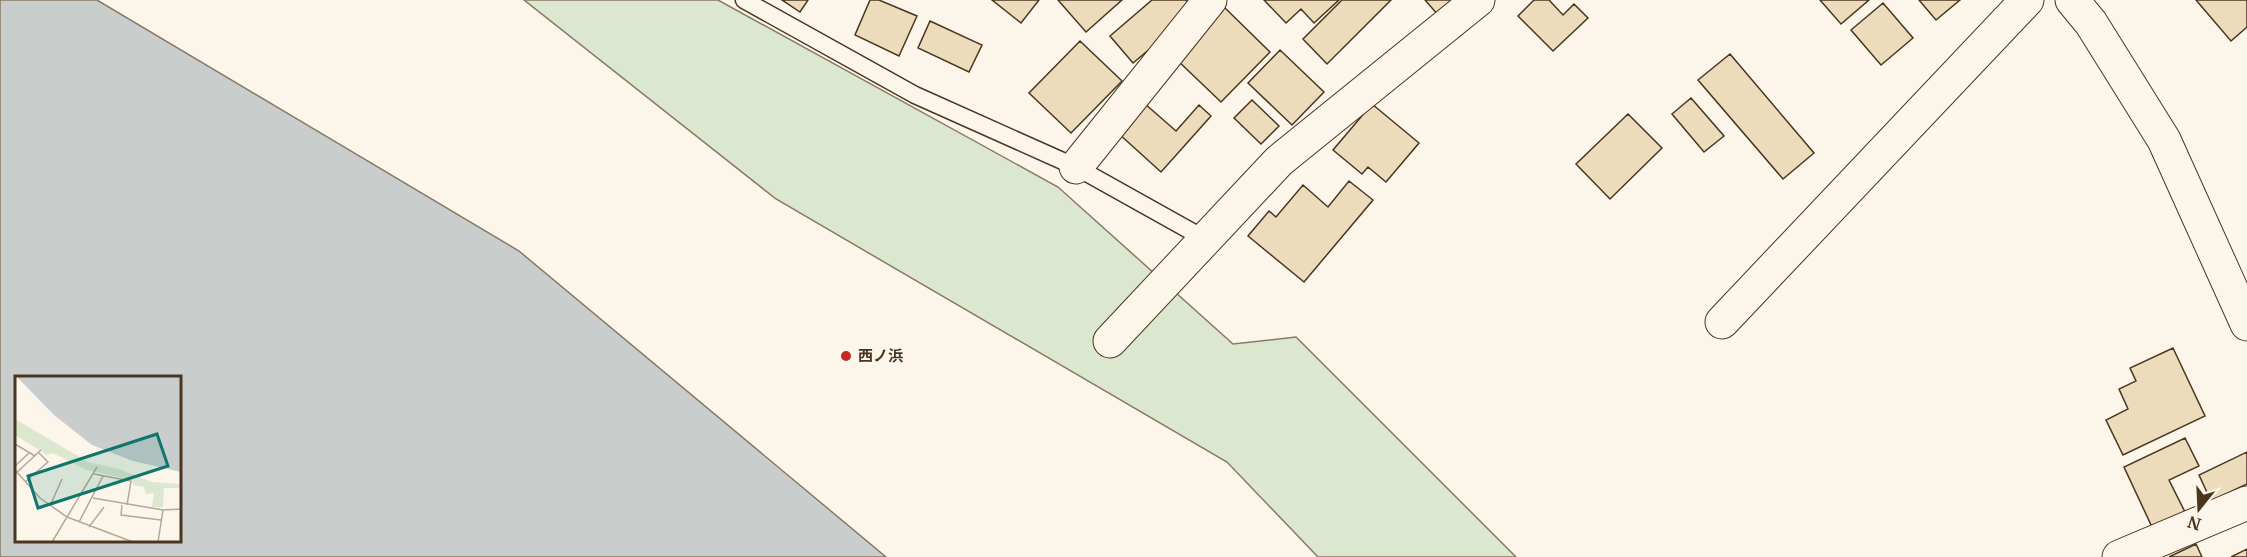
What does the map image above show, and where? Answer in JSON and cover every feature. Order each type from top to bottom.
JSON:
[{"type":"street","points":[[1076,167],[1210,0]]},
{"type":"street","points":[[1110,341],[1280,160],[1478,0]]},
{"type":"street","points":[[1722,322],[2027,0]]},
{"type":"street","points":[[2072,0],[2091,23],[2164,140],[2247,324]]},
{"type":"street","points":[[2120,557],[2247,503]]},
{"type":"lane","points":[[744,0],[915,95],[1076,167],[1205,240]]},
{"type":"green space","points":[[524,0],[718,0],[1058,187],[1233,344],[1296,337],[1516,557],[1318,557],[1227,462],[776,199]]},
{"type":"shaded area","points":[[0,0],[97,0],[519,251],[886,557],[0,557]]},
{"type":"building","points":[[782,0],[808,0],[800,12]]},
{"type":"building","points":[[870,0],[879,0],[917,16],[899,56],[855,35]]},
{"type":"building","points":[[992,0],[1039,0],[1021,23]]},
{"type":"building","points":[[1058,0],[1122,0],[1086,32]]},
{"type":"building","points":[[1152,0],[1186,0],[1195,11],[1133,63],[1110,36]]},
{"type":"building","points":[[1264,0],[1339,0],[1314,23],[1301,9],[1286,23]]},
{"type":"building","points":[[1342,0],[1391,0],[1327,64],[1303,39]]},
{"type":"building","points":[[1425,0],[1457,0],[1439,16]]},
{"type":"building","points":[[1534,0],[1549,0],[1563,15],[1574,4],[1588,18],[1553,51],[1518,16]]},
{"type":"building","points":[[1820,0],[1869,0],[1841,24]]},
{"type":"building","points":[[1919,0],[1960,0],[1936,20]]},
{"type":"building","points":[[2196,0],[2247,0],[2247,27],[2231,41]]},
{"type":"building","points":[[1883,3],[1913,38],[1881,65],[1851,30]]},
{"type":"building","points":[[1224,7],[1270,52],[1221,102],[1175,58]]},
{"type":"building","points":[[930,21],[982,45],[969,72],[918,48]]},
{"type":"building","points":[[1080,41],[1122,81],[1071,133],[1029,93]]},
{"type":"building","points":[[1280,50],[1324,92],[1292,125],[1248,83]]},
{"type":"building","points":[[1730,54],[1814,153],[1783,179],[1698,80]]},
{"type":"building","points":[[1691,98],[1724,136],[1704,152],[1672,114]]},
{"type":"building","points":[[1252,100],[1279,126],[1261,144],[1234,118]]},
{"type":"building","points":[[1144,103],[1176,131],[1199,105],[1211,116],[1161,172],[1118,133]]},
{"type":"building","points":[[1372,104],[1419,143],[1386,182],[1368,167],[1362,174],[1333,150]]},
{"type":"building","points":[[1628,114],[1662,148],[1610,199],[1576,164]]},
{"type":"building","points":[[1349,181],[1373,200],[1304,282],[1248,236],[1269,211],[1276,217],[1303,185],[1328,207]]},
{"type":"building","points":[[2173,348],[2205,416],[2123,455],[2106,420],[2128,409],[2119,389],[2136,381],[2130,368]]},
{"type":"building","points":[[2185,438],[2199,466],[2169,480],[2185,512],[2152,527],[2124,467]]},
{"type":"building","points":[[2247,452],[2247,484],[2211,501],[2199,475]]},
{"type":"building","points":[[2196,544],[2202,557],[2169,557]]},
{"type":"building","points":[[2247,549],[2247,557],[2231,557]]},
{"type":"place","name":"西ノ浜","points":[[846,356]]}]
